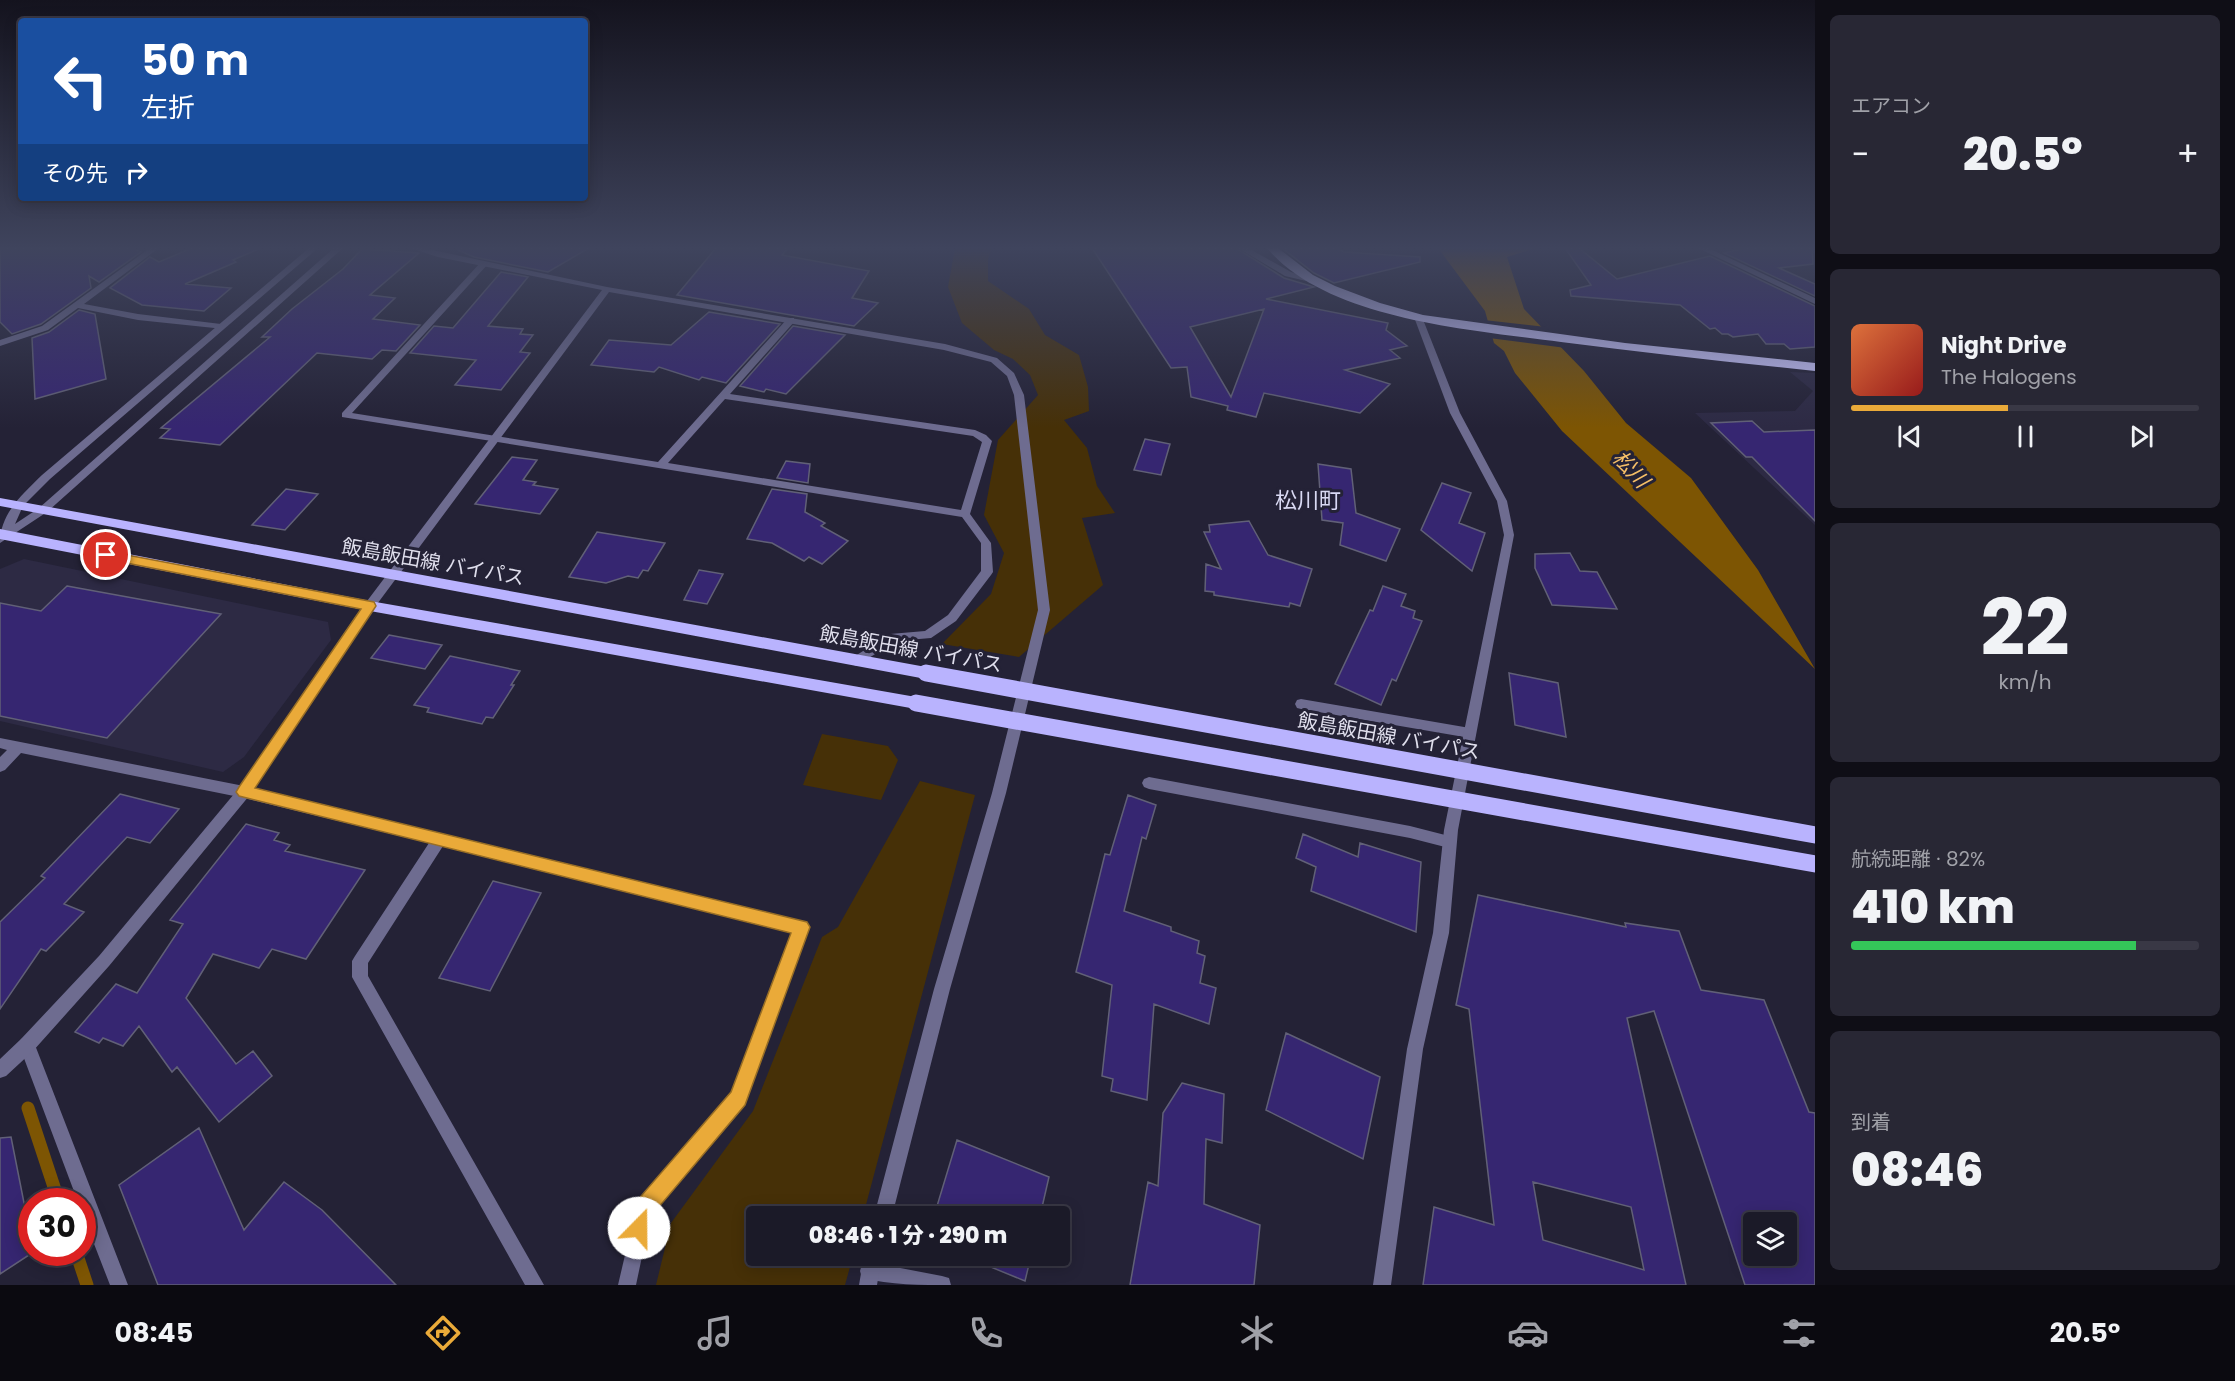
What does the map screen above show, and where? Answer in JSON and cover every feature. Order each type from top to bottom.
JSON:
[{"type":"highway","points":[[1387,308],[1446,323],[1620,346],[1815,367]]},
{"type":"main road","name":"飯島飯田線 バイパス","points":[[0,502],[856,661],[1815,834]]},
{"type":"main road","points":[[2,536],[370,606],[1815,864]]},
{"type":"street","points":[[0,343],[45,328],[73,308]]},
{"type":"street","points":[[92,308],[138,317],[221,327]]},
{"type":"street","points":[[2,536],[18,504],[46,477],[243,308]]},
{"type":"street","points":[[2,536],[43,510],[271,308]]},
{"type":"street","points":[[444,308],[345,415],[965,514],[986,543],[987,572],[952,618],[944,624],[927,635],[894,637],[856,661]]},
{"type":"street","points":[[0,1070],[27,1046],[104,961],[244,792],[370,606],[593,308]]},
{"type":"street","points":[[720,308],[971,353],[994,360],[1011,375],[1019,395],[1044,610],[999,793],[942,989],[886,1206]]},
{"type":"street","points":[[1382,1285],[1415,1049],[1441,933],[1449,842],[1509,535],[1502,501],[1455,413],[1418,317]]},
{"type":"street","points":[[660,466],[791,320]]},
{"type":"street","points":[[724,396],[975,433],[984,437],[987,441],[965,514]]},
{"type":"street","points":[[1301,704],[1470,732]]},
{"type":"street","points":[[0,743],[244,792],[801,927],[739,1098],[643,1210],[627,1285]]},
{"type":"street","points":[[0,766],[18,747]]},
{"type":"street","points":[[1149,783],[1410,832],[1449,842]]},
{"type":"street","points":[[439,840],[360,961],[360,977],[535,1285]]},
{"type":"street","points":[[27,1046],[119,1285]]},
{"type":"street","points":[[870,1271],[942,1285]]},
{"type":"shaded area","points":[[956,308],[1027,308],[1045,335],[1079,355],[1088,387],[1089,411],[1064,420],[1087,448],[1097,486],[1115,513],[1082,518],[1103,585],[1019,657],[942,644],[991,594],[1004,553],[984,515],[998,440],[1038,395],[1030,375],[1013,359],[994,350],[962,323]]},
{"type":"shaded area","points":[[1790,372],[1815,373],[1815,525],[1695,413],[1795,411],[1813,391]]},
{"type":"shaded area","points":[[24,559],[328,622],[331,640],[244,757],[223,772],[0,721],[0,569]]},
{"type":"shaded area","points":[[822,734],[888,746],[898,760],[881,800],[803,785]]},
{"type":"shaded area","points":[[920,781],[975,795],[866,1206],[746,1206],[746,1266],[850,1266],[845,1285],[656,1285],[671,1223],[753,1111],[822,937],[838,927]]},
{"type":"water","name":"松川","points":[[1483,308],[1524,308],[1584,371],[1626,423],[1691,478],[1758,570],[1815,669],[1562,431],[1515,373],[1504,351],[1494,343]]},
{"type":"pier","points":[[1484,320],[1546,327],[1566,348],[1489,338]]},
{"type":"building","points":[[0,308],[63,308],[41,324],[12,334],[0,322]]},
{"type":"building","points":[[173,308],[208,308],[204,311]]},
{"type":"building","points":[[385,308],[373,319],[420,325],[396,351],[382,350],[372,359],[317,353],[220,445],[160,438],[170,429],[161,428],[270,337],[262,337],[292,309]]},
{"type":"building","points":[[470,308],[503,308],[488,326],[523,329],[520,334],[533,335],[520,352],[530,353],[501,390],[455,385],[476,360],[410,353],[434,326],[453,328]]},
{"type":"building","points":[[751,308],[873,308],[854,326]]},
{"type":"building","points":[[1131,308],[1312,308],[1388,323],[1386,330],[1407,346],[1390,350],[1400,358],[1345,370],[1390,384],[1360,413],[1264,393],[1256,417],[1227,410],[1228,406],[1191,397],[1187,367],[1171,368]],"holes":[[[1264,309],[1231,397],[1190,327]]]},
{"type":"building","points":[[1684,308],[1815,308],[1815,347],[1790,349],[1784,344],[1766,344],[1758,334],[1733,337],[1722,334],[1715,328],[1710,329]]},
{"type":"building","points":[[79,310],[95,314],[106,379],[35,399],[32,338],[49,332]]},
{"type":"building","points":[[709,312],[780,324],[726,383],[702,377],[699,380],[659,367],[654,372],[591,365],[609,340],[671,345]]},
{"type":"building","points":[[793,326],[845,335],[786,394],[740,386]]},
{"type":"building","points":[[1752,421],[1764,432],[1815,430],[1815,521],[1752,457],[1746,457],[1711,423]]},
{"type":"building","points":[[1145,439],[1170,444],[1161,475],[1134,470]]},
{"type":"building","points":[[512,457],[537,460],[523,480],[536,482],[533,485],[558,489],[540,514],[475,504]]},
{"type":"building","points":[[786,461],[810,464],[808,483],[777,478]]},
{"type":"building","points":[[1318,464],[1351,469],[1356,513],[1400,529],[1386,561],[1340,545],[1343,523],[1322,520]]},
{"type":"building","points":[[1442,483],[1471,493],[1459,523],[1485,533],[1472,571],[1421,530]]},
{"type":"building","points":[[286,489],[318,494],[285,530],[252,525]]},
{"type":"building","points":[[772,489],[807,494],[805,512],[825,523],[821,526],[848,541],[822,564],[809,557],[804,561],[772,543],[747,539]]},
{"type":"building","points":[[1249,521],[1268,555],[1312,569],[1300,606],[1290,603],[1289,607],[1214,595],[1214,592],[1205,591],[1206,564],[1221,569],[1204,532],[1210,532],[1209,525]]},
{"type":"building","points":[[597,532],[665,543],[648,571],[643,570],[638,578],[628,576],[606,583],[569,577]]},
{"type":"building","points":[[1570,553],[1580,571],[1597,572],[1617,609],[1552,605],[1535,568],[1535,554]]},
{"type":"building","points":[[699,570],[723,574],[707,604],[684,600]]},
{"type":"building","points":[[67,586],[221,614],[107,738],[0,716],[0,603],[41,611]]},
{"type":"building","points":[[1383,586],[1406,594],[1401,606],[1415,611],[1413,618],[1422,621],[1396,681],[1392,679],[1381,705],[1335,684],[1370,610],[1373,611]]},
{"type":"building","points":[[389,635],[442,645],[425,669],[371,658]]},
{"type":"building","points":[[450,656],[520,671],[493,718],[486,717],[482,724],[427,712],[429,708],[414,705]]},
{"type":"building","points":[[1509,673],[1558,683],[1566,737],[1515,725]]},
{"type":"building","points":[[120,794],[179,809],[150,843],[127,837],[64,904],[84,912],[46,951],[41,949],[0,1009],[0,922],[45,878],[41,876]]},
{"type":"building","points":[[1128,795],[1156,805],[1146,839],[1142,837],[1124,911],[1171,927],[1171,931],[1199,941],[1197,953],[1205,956],[1200,983],[1216,988],[1209,1024],[1154,1004],[1147,1100],[1111,1091],[1113,1079],[1102,1076],[1112,985],[1076,972],[1105,854],[1110,855]]},
{"type":"building","points":[[246,824],[279,833],[274,840],[290,845],[285,851],[365,870],[306,959],[272,949],[259,968],[213,954],[186,998],[236,1064],[253,1051],[272,1076],[219,1122],[177,1067],[172,1072],[139,1026],[123,1046],[103,1038],[99,1043],[75,1032],[116,984],[137,993],[183,924],[170,920]]},
{"type":"building","points":[[1303,834],[1358,857],[1360,843],[1421,862],[1416,932],[1311,891],[1316,867],[1296,858]]},
{"type":"building","points":[[493,881],[541,893],[490,991],[439,978]]},
{"type":"building","points":[[1478,895],[1626,927],[1625,923],[1679,931],[1701,990],[1764,1000],[1809,1112],[1815,1113],[1815,1285],[1745,1285],[1654,1011],[1627,1018],[1686,1285],[1423,1285],[1434,1207],[1494,1225],[1469,1009],[1456,1005]],"holes":[[[1533,1182],[1631,1207],[1644,1270],[1543,1240]]]},
{"type":"building","points":[[1286,1033],[1380,1077],[1363,1159],[1266,1110]]},
{"type":"building","points":[[1182,1083],[1224,1094],[1222,1143],[1206,1139],[1204,1204],[1260,1225],[1254,1285],[1130,1285],[1148,1182],[1158,1186],[1163,1113]]},
{"type":"building","points":[[199,1128],[244,1230],[284,1182],[322,1210],[396,1285],[158,1285],[119,1185]]},
{"type":"building","points":[[11,1137],[21,1188],[18,1188],[18,1262],[0,1274],[0,1138]]},
{"type":"building","points":[[957,1140],[1049,1177],[1042,1206],[937,1206]]},
{"type":"building","points":[[988,1266],[1029,1266],[1025,1281]]},
{"type":"waterway","points":[[28,1108],[54,1188]]},
{"type":"waterway","points":[[81,1266],[87,1285]]},
{"type":"district","name":"松川町","points":[[1308,500]]},
{"type":"route","points":[[106,555],[370,606],[244,792],[801,927],[739,1098],[643,1210],[639,1228]]}]
